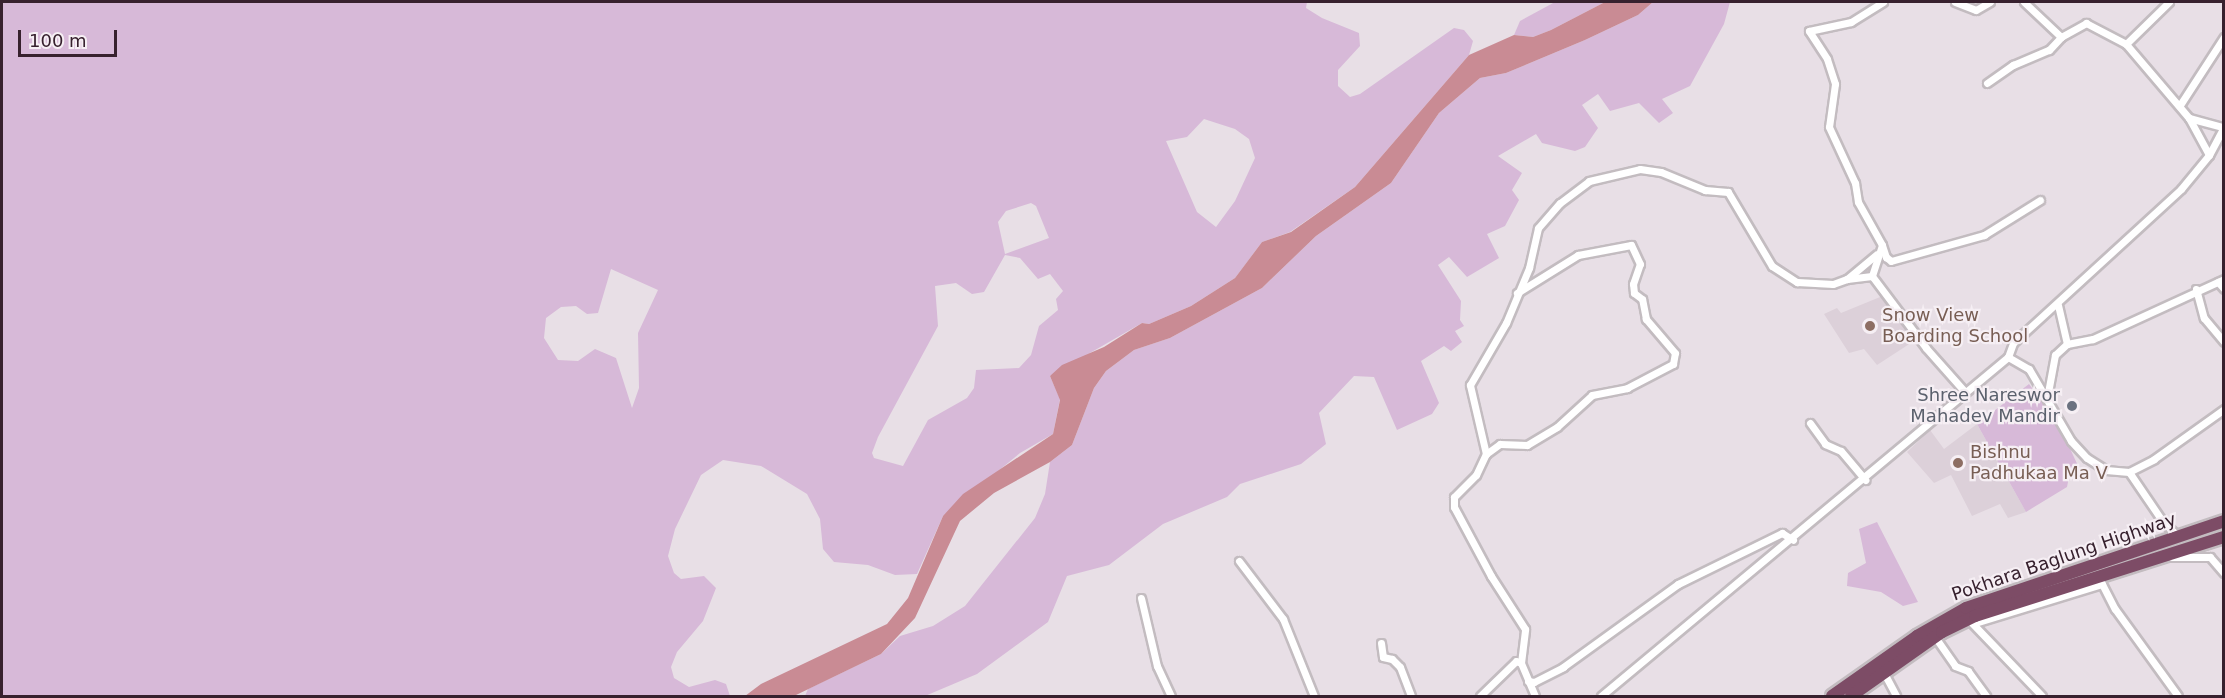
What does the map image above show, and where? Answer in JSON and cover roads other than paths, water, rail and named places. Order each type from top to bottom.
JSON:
[{"type":"highway","name":"Pokhara Baglung Highway","points":[[1832,696],[1917,636],[1966,608],[2223,521]]},
{"type":"highway","name":"Pokhara Baglung Highway","points":[[1851,696],[1935,637],[1962,622],[2223,537]]},
{"type":"street","points":[[1883,2],[1851,22],[1809,31],[1827,59],[1835,84],[1829,127],[1855,183],[1858,202],[1882,245],[1886,257],[1891,261],[1984,235],[2040,200]]},
{"type":"street","points":[[1955,2],[1976,10],[1990,2]]},
{"type":"street","points":[[2024,2],[2061,37]]},
{"type":"street","points":[[2126,44],[2169,2]]},
{"type":"street","points":[[1987,83],[2013,65],[2049,50],[2061,37],[2086,23],[2126,44],[2180,105],[2209,155]]},
{"type":"street","points":[[2180,105],[2223,37]]},
{"type":"street","points":[[1601,696],[1617,680],[1793,540],[2008,357],[2013,343],[2181,189],[2209,155],[2223,127],[2189,118]]},
{"type":"street","points":[[1486,454],[1482,426],[1469,389],[1506,323],[1529,268],[1538,228],[1560,203],[1599,176],[1640,169],[1661,172],[1705,190],[1728,192],[1772,266],[1784,275],[1810,283],[1833,284],[1847,279],[1872,276]]},
{"type":"street","points":[[1517,293],[1578,255],[1631,245],[1640,264],[1633,284],[1634,293],[1642,299],[1646,318],[1675,353],[1673,364],[1626,388],[1592,395],[1557,427],[1527,445],[1500,444],[1486,454],[1476,475],[1454,497],[1454,507],[1525,629],[1521,663],[1535,696]]},
{"type":"street","points":[[1847,279],[1876,255],[1882,245]]},
{"type":"street","points":[[1876,255],[1872,276],[1926,348],[1965,392]]},
{"type":"street","points":[[2047,398],[2055,355],[2067,344],[2093,339],[2196,289],[2221,280],[2223,289]]},
{"type":"street","points":[[2196,289],[2204,318],[2223,342]]},
{"type":"street","points":[[2058,304],[2067,344]]},
{"type":"street","points":[[2008,357],[2024,363],[2035,386],[2047,398],[2071,441],[2086,458],[2106,470],[2129,472],[2154,459],[2223,409]]},
{"type":"street","points":[[1810,423],[1825,444],[1841,451],[1865,480]]},
{"type":"street","points":[[2129,472],[2179,537]]},
{"type":"street","points":[[1528,681],[1534,682],[1563,667],[1678,584],[1782,533],[1793,540]]},
{"type":"street","points":[[2157,559],[2210,557],[2223,573]]},
{"type":"street","points":[[1239,561],[1283,619],[1314,696]]},
{"type":"street","points":[[1962,622],[1975,623],[2102,584],[2115,609],[2178,696]]},
{"type":"street","points":[[1141,598],[1157,666],[1171,696]]},
{"type":"street","points":[[1975,623],[2042,696]]},
{"type":"street","points":[[1935,637],[1954,666],[1968,671],[1986,696]]},
{"type":"street","points":[[1381,643],[1383,657],[1392,659],[1400,667],[1411,696]]},
{"type":"street","points":[[1480,696],[1495,677],[1516,661],[1521,663]]},
{"type":"street","points":[[1884,673],[1896,696]]},
{"type":"place","name":"Snow View Boarding School","points":[[1870,326]]},
{"type":"place","name":"Shree Nareswor Mahadev Mandir","points":[[2072,406]]},
{"type":"place","name":"Bishnu Padhukaa Ma V","points":[[1958,463]]}]
